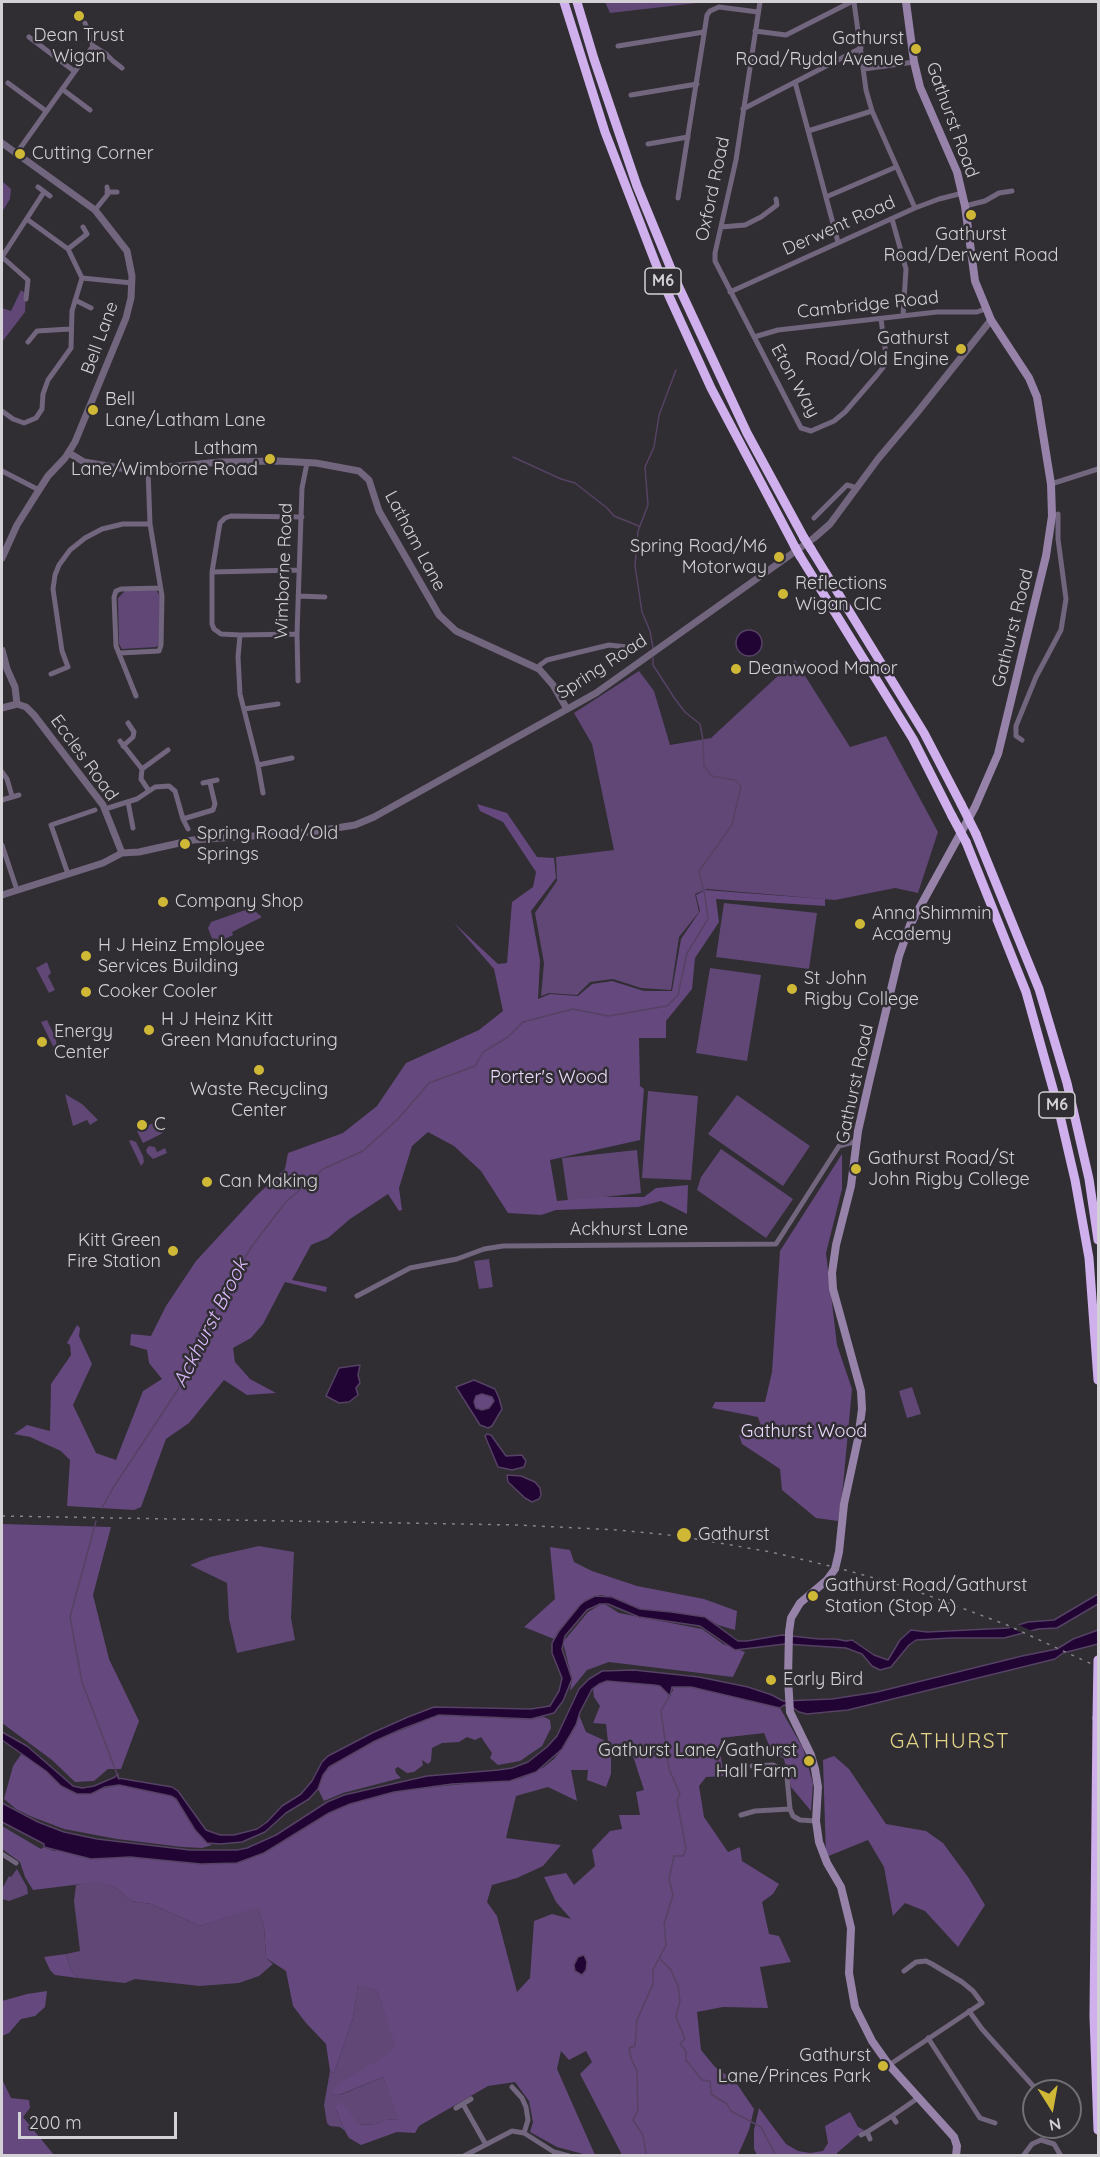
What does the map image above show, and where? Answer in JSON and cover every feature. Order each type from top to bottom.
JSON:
[{"type":"highway","name":"M6","points":[[564,2],[605,132],[664,285],[716,398],[797,551],[913,739],[966,842],[1026,992],[1058,1107],[1075,1180],[1089,1258],[1098,1380]]},
{"type":"highway","name":"M6","points":[[577,2],[637,186],[676,281],[747,433],[804,538],[924,733],[976,834],[1038,989],[1048,1020],[1089,1179],[1098,1240]]},
{"type":"highway","points":[[1098,1660],[1094,2016],[1098,2130]]},
{"type":"main road","name":"Gathurst Road","points":[[816,1821],[818,1787],[815,1769],[791,1715],[789,1703],[788,1648],[791,1618],[797,1607],[835,1569],[844,1504],[862,1409],[860,1383],[836,1302],[832,1273],[836,1245],[851,1186],[857,1141],[899,956],[910,925],[975,807],[991,773],[1046,556],[1052,516],[1051,484],[1034,387],[991,320],[975,281],[963,193],[952,158],[920,87],[914,62],[906,2]]},
{"type":"main road","points":[[816,1821],[824,1857],[841,1887],[850,1920],[852,1934],[850,1980],[855,2007],[872,2041],[889,2065],[954,2137],[957,2146],[956,2156]]},
{"type":"street","name":"Oxford Road","points":[[754,337],[715,261],[715,253],[736,160],[760,2]]},
{"type":"street","points":[[755,31],[786,35],[852,2],[872,111],[915,208]]},
{"type":"street","points":[[678,198],[707,15],[711,10],[719,7],[758,12]]},
{"type":"street","points":[[85,23],[93,46],[122,68]]},
{"type":"street","points":[[618,46],[704,32]]},
{"type":"street","points":[[29,37],[74,71]]},
{"type":"street","points":[[16,154],[93,46]]},
{"type":"street","points":[[743,109],[861,48]]},
{"type":"street","points":[[864,69],[914,62]]},
{"type":"street","points":[[795,82],[838,242]]},
{"type":"street","points":[[8,83],[46,111]]},
{"type":"street","points":[[632,95],[697,84]]},
{"type":"street","points":[[62,89],[90,110]]},
{"type":"street","points":[[808,131],[872,111]]},
{"type":"street","points":[[648,144],[688,137]]},
{"type":"street","name":"Bell Lane","points":[[2,143],[95,210],[127,251],[131,262],[132,283],[129,305],[120,333],[79,432],[69,453],[39,490],[17,525],[2,558]]},
{"type":"street","points":[[826,197],[896,167]]},
{"type":"street","points":[[38,188],[50,196]]},
{"type":"street","points":[[95,210],[107,189],[117,192]]},
{"type":"street","points":[[965,206],[1009,191],[1008,200]]},
{"type":"street","points":[[26,299],[28,280],[2,257],[44,192]]},
{"type":"street","name":"Derwent Road","points":[[730,292],[915,208],[963,193]]},
{"type":"street","points":[[721,227],[745,225],[761,217],[777,205],[776,199]]},
{"type":"street","points":[[892,219],[906,269],[903,316]]},
{"type":"street","points":[[2,411],[24,423],[36,418],[42,409],[43,394],[48,380],[71,348],[70,328],[82,278],[68,249],[28,220]]},
{"type":"street","points":[[68,249],[87,234],[83,227]]},
{"type":"street","points":[[82,278],[132,283]]},
{"type":"street","points":[[75,300],[91,308]]},
{"type":"street","name":"Cambridge Road","points":[[754,337],[778,330],[937,312],[977,312],[985,309]]},
{"type":"street","name":"Eton Way","points":[[754,337],[801,428],[811,431],[834,421],[845,412],[885,365],[882,319]]},
{"type":"street","name":"Spring Road","points":[[2,895],[103,863],[122,853],[140,852],[193,840],[319,832],[355,825],[374,817],[567,709],[618,678],[814,538],[830,524],[878,459],[991,320]]},
{"type":"street","points":[[28,342],[37,332],[70,328]]},
{"type":"street","name":"Latham Lane","points":[[69,453],[89,463],[120,468],[148,469],[220,462],[278,461],[347,468],[364,474],[369,480],[378,511],[439,615],[456,631],[484,646],[539,669]]},
{"type":"street","name":"Wimborne Road","points":[[298,681],[298,570],[302,488],[307,463]]},
{"type":"street","points":[[120,653],[159,651],[161,645],[162,608],[150,524],[148,469]]},
{"type":"street","points":[[1051,484],[1098,469]]},
{"type":"street","points":[[2,471],[39,490]]},
{"type":"street","points":[[814,518],[847,485],[857,488]]},
{"type":"street","name":"Gathurst Road","points":[[1022,740],[1016,736],[1016,726],[1036,677],[1061,630],[1066,599],[1058,539],[1058,514]]},
{"type":"street","points":[[297,634],[221,634],[214,629],[212,624],[212,572],[220,523],[225,518],[231,516],[302,517]]},
{"type":"street","points":[[51,675],[68,667],[62,651],[53,589],[54,575],[59,565],[70,550],[85,538],[102,529],[123,524],[150,524]]},
{"type":"street","name":"Gathurst Road","points":[[1046,556],[1060,557]]},
{"type":"street","points":[[212,572],[298,570]]},
{"type":"street","points":[[136,696],[116,646],[114,597],[116,591],[122,589],[160,588]]},
{"type":"street","points":[[298,596],[325,597]]},
{"type":"street","points":[[240,635],[238,657],[240,684],[263,793]]},
{"type":"street","points":[[567,709],[539,669],[540,665],[547,660],[609,645],[636,648]]},
{"type":"street","points":[[2,650],[15,687],[17,704],[2,708]]},
{"type":"street","name":"Eccles Road","points":[[17,704],[26,707],[34,715],[105,809],[122,853]]},
{"type":"street","points":[[244,709],[278,704]]},
{"type":"street","points":[[128,723],[134,732],[133,737],[121,744],[142,769],[141,779],[149,791]]},
{"type":"street","points":[[142,769],[168,750]]},
{"type":"street","points":[[258,765],[292,758]]},
{"type":"street","points":[[2,772],[7,779],[12,796]]},
{"type":"street","points":[[183,819],[213,810],[215,804],[206,783],[216,780]]},
{"type":"street","points":[[105,809],[128,802],[162,786],[174,789],[188,829]]},
{"type":"street","points":[[2,800],[20,795]]},
{"type":"street","points":[[128,802],[133,828]]},
{"type":"street","points":[[51,825],[86,816],[95,810]]},
{"type":"street","points":[[48,818],[68,874]]},
{"type":"street","points":[[123,820],[132,818]]},
{"type":"street","points":[[2,845],[4,861],[17,890]]},
{"type":"street","name":"Ackhurst Lane","points":[[357,1296],[410,1268],[457,1259],[484,1249],[502,1246],[776,1244],[839,1146],[857,1141]]},
{"type":"street","points":[[752,1766],[773,1766],[784,1771],[793,1816],[800,1820],[816,1821]]},
{"type":"street","points":[[741,1815],[755,1811],[790,1809]]},
{"type":"street","points":[[2,1854],[16,1863]]},
{"type":"street","points":[[889,2065],[982,2003],[963,1982],[926,1961],[916,1962],[904,1971]]},
{"type":"street","points":[[969,2011],[1027,2079]]},
{"type":"street","points":[[928,2038],[980,2118],[994,2123]]},
{"type":"street","points":[[512,2088],[522,2098],[526,2107],[528,2120],[524,2133]]},
{"type":"street","points":[[870,2139],[864,2133],[894,2119],[918,2098]]},
{"type":"street","points":[[456,2108],[471,2099]]},
{"type":"street","points":[[463,2104],[485,2143]]},
{"type":"street","points":[[464,2156],[485,2143],[512,2131],[524,2133],[553,2154],[569,2156]]},
{"type":"street","points":[[1023,2156],[1029,2146],[1041,2140],[1054,2144],[1061,2156]]},
{"type":"shaded area","points":[[605,2],[706,2],[610,13]]},
{"type":"shaded area","points":[[2,181],[11,189],[10,199],[2,212]]},
{"type":"shaded area","points":[[21,290],[26,294],[25,312],[2,342],[2,308],[11,311]]},
{"type":"shaded area","points":[[156,590],[160,596],[160,644],[156,647],[122,649],[119,644],[118,598],[125,591]]},
{"type":"shaded area","points":[[749,630],[758,634],[762,643],[758,652],[749,656],[740,652],[736,643],[740,634]]},
{"type":"shaded area","points":[[795,660],[850,747],[886,736],[938,832],[918,893],[895,888],[835,900],[707,889],[695,894],[699,912],[679,937],[671,990],[641,988],[613,979],[590,982],[577,995],[549,993],[541,996],[544,963],[535,913],[557,881],[556,857],[614,850],[592,744],[574,713],[639,671],[654,691],[670,745],[711,738]]},
{"type":"shaded area","points":[[724,903],[817,913],[809,969],[716,957]]},
{"type":"shaded area","points":[[251,908],[262,917],[214,944],[208,928],[211,922]]},
{"type":"shaded area","points":[[47,962],[51,973],[48,976],[55,990],[49,993],[36,968]]},
{"type":"shaded area","points":[[710,968],[761,975],[747,1061],[696,1053]]},
{"type":"shaded area","points":[[47,1020],[56,1039],[57,1054],[41,1022]]},
{"type":"shaded area","points":[[648,1091],[698,1096],[691,1180],[642,1178]]},
{"type":"shaded area","points":[[65,1094],[82,1104],[98,1120],[90,1125],[87,1120],[73,1126]]},
{"type":"shaded area","points":[[737,1095],[810,1146],[783,1186],[708,1134]]},
{"type":"shaded area","points":[[157,1121],[163,1133],[143,1143],[137,1131]]},
{"type":"shaded area","points":[[129,1141],[136,1142],[143,1156],[144,1162],[141,1166]]},
{"type":"shaded area","points":[[149,1146],[155,1147],[157,1152],[165,1148],[167,1153],[153,1159],[146,1150]]},
{"type":"shaded area","points":[[721,1149],[793,1199],[766,1238],[697,1190],[701,1177]]},
{"type":"shaded area","points":[[637,1150],[641,1193],[568,1201],[562,1158]]},
{"type":"shaded area","points":[[489,1259],[493,1287],[479,1289],[474,1261]]},
{"type":"shaded area","points":[[360,1365],[358,1375],[360,1383],[356,1388],[358,1395],[349,1402],[339,1403],[326,1396],[339,1368]]},
{"type":"shaded area","points":[[474,1380],[495,1389],[502,1409],[492,1426],[488,1428],[480,1425],[456,1387]],"holes":[[[482,1394],[492,1397],[494,1401],[489,1408],[482,1410],[476,1408],[474,1402],[476,1396]]]},
{"type":"shaded area","points":[[912,1387],[921,1414],[907,1418],[899,1391]]},
{"type":"shaded area","points":[[491,1435],[506,1456],[522,1455],[526,1461],[524,1467],[512,1470],[498,1467],[485,1436]]},
{"type":"shaded area","points":[[507,1475],[521,1476],[535,1482],[540,1488],[539,1499],[532,1502],[525,1498],[508,1482]]},
{"type":"shaded area","points":[[259,1546],[294,1552],[291,1618],[295,1640],[237,1653],[229,1619],[227,1583],[190,1565],[210,1557]]},
{"type":"shaded area","points":[[1098,1594],[1098,1604],[1057,1628],[1038,1629],[1004,1638],[916,1640],[891,1667],[880,1670],[872,1666],[862,1654],[846,1648],[785,1644],[735,1650],[700,1626],[639,1617],[608,1604],[600,1604],[587,1610],[565,1636],[562,1649],[572,1679],[563,1701],[554,1713],[531,1719],[439,1715],[402,1729],[375,1741],[329,1767],[318,1789],[309,1799],[286,1813],[265,1832],[242,1842],[207,1843],[195,1830],[176,1799],[171,1796],[119,1785],[105,1787],[91,1794],[77,1794],[61,1786],[46,1771],[2,1740],[2,1732],[27,1746],[73,1786],[82,1788],[94,1786],[118,1774],[118,1778],[172,1787],[178,1791],[206,1830],[220,1835],[234,1835],[257,1829],[282,1806],[301,1794],[328,1756],[408,1717],[434,1707],[531,1709],[550,1706],[559,1691],[562,1678],[552,1653],[552,1643],[580,1605],[595,1596],[612,1597],[640,1609],[705,1617],[738,1641],[782,1635],[852,1640],[874,1655],[888,1660],[900,1640],[911,1630],[927,1632],[1008,1628],[1028,1622],[1054,1620]]},
{"type":"shaded area","points":[[1098,1630],[1098,1644],[1063,1653],[1055,1659],[848,1710],[807,1714],[784,1705],[780,1708],[691,1687],[672,1687],[670,1696],[660,1686],[607,1681],[592,1689],[562,1749],[536,1772],[510,1781],[452,1784],[394,1792],[350,1804],[329,1813],[264,1853],[237,1863],[201,1864],[130,1857],[91,1859],[44,1847],[44,1844],[2,1822],[2,1803],[38,1822],[64,1832],[97,1839],[190,1850],[237,1850],[276,1835],[327,1802],[344,1795],[427,1776],[498,1770],[528,1762],[557,1736],[579,1689],[602,1671],[634,1670],[699,1677],[748,1687],[783,1701],[832,1699],[877,1692],[1057,1649],[1073,1639]]},
{"type":"shaded area","points":[[17,1869],[27,1887],[28,1894],[9,1901],[2,1899],[2,1889],[9,1876],[11,1877]]},
{"type":"shaded area","points":[[98,1881],[115,1887],[131,1901],[151,1904],[200,1926],[258,1906],[264,1927],[266,1958],[273,1964],[259,1976],[239,1983],[200,1986],[135,1979],[125,1983],[78,1978],[70,1969],[66,1954],[80,1951],[74,1901],[76,1885]]},
{"type":"shaded area","points":[[584,1955],[587,1962],[586,1970],[582,1975],[575,1971],[574,1965],[578,1957]]},
{"type":"shaded area","points":[[358,1984],[377,1991],[397,2047],[332,2094],[340,2095],[383,2077],[400,2119],[358,2125],[335,2107],[345,2131],[327,2123],[324,2105],[330,2071],[334,2073],[353,2018]]},
{"type":"green space","name":"Porter's Wood","points":[[477,804],[507,813],[537,857],[554,858],[556,878],[531,911],[540,960],[538,999],[550,994],[578,996],[592,984],[612,981],[644,991],[672,991],[681,939],[700,911],[696,895],[705,890],[825,899],[825,906],[716,899],[719,922],[695,958],[692,989],[666,1021],[666,1038],[639,1038],[640,1086],[644,1089],[640,1140],[550,1160],[557,1201],[600,1197],[644,1197],[656,1188],[688,1185],[687,1214],[661,1201],[638,1207],[556,1210],[541,1215],[508,1213],[481,1171],[454,1146],[428,1132],[412,1146],[399,1188],[402,1210],[399,1211],[388,1194],[350,1219],[328,1238],[311,1245],[292,1280],[327,1287],[326,1292],[285,1282],[263,1324],[251,1338],[233,1348],[235,1362],[250,1379],[276,1393],[247,1395],[224,1380],[189,1423],[166,1439],[141,1507],[134,1510],[67,1506],[70,1460],[61,1451],[30,1437],[14,1434],[27,1425],[50,1431],[51,1384],[71,1355],[70,1345],[67,1343],[77,1325],[80,1328],[79,1336],[92,1364],[73,1405],[96,1453],[116,1460],[143,1391],[162,1379],[149,1363],[147,1350],[130,1345],[131,1334],[151,1336],[166,1306],[196,1261],[256,1196],[285,1169],[288,1153],[343,1133],[377,1106],[406,1063],[479,1030],[503,1011],[494,969],[454,923],[498,964],[507,963],[512,902],[533,887],[536,872],[503,822],[480,811]]},
{"type":"green space","name":"Gathurst Wood","points":[[842,1154],[842,1189],[826,1253],[837,1345],[852,1389],[838,1521],[816,1518],[782,1490],[780,1469],[742,1444],[739,1435],[761,1426],[758,1417],[712,1408],[715,1402],[765,1402],[772,1372],[780,1251]]},
{"type":"green space","points":[[482,1394],[492,1397],[494,1401],[489,1408],[482,1410],[476,1408],[474,1402],[476,1396]]},
{"type":"green space","points":[[2,1524],[111,1527],[93,1595],[109,1659],[139,1721],[121,1769],[108,1769],[94,1781],[75,1782],[52,1760],[2,1723]]},
{"type":"green space","points":[[550,1547],[570,1550],[574,1562],[592,1571],[637,1586],[704,1599],[737,1611],[735,1630],[718,1625],[705,1617],[640,1609],[612,1597],[600,1595],[580,1605],[554,1639],[524,1627],[555,1599]]},
{"type":"green space","points":[[603,1603],[619,1613],[702,1629],[723,1644],[745,1652],[733,1677],[609,1662],[587,1670],[570,1691],[572,1679],[563,1642],[588,1612]]},
{"type":"green space","points":[[607,1681],[654,1685],[660,1686],[670,1695],[672,1687],[691,1687],[780,1708],[803,1748],[813,1783],[811,1811],[791,1787],[784,1759],[771,1750],[764,1733],[721,1738],[720,1752],[724,1776],[706,1777],[699,1786],[704,1817],[728,1852],[740,1847],[742,1861],[779,1884],[773,1894],[762,1902],[769,1934],[779,1936],[791,1962],[760,1967],[768,2008],[723,2007],[697,2012],[701,2050],[715,2067],[735,2081],[754,2109],[749,2130],[738,2155],[622,2155],[580,2074],[592,2062],[586,2051],[569,2060],[561,2051],[557,2069],[595,2155],[557,2147],[530,2132],[533,2122],[529,2101],[515,2082],[488,2086],[419,2126],[415,2133],[397,2132],[361,2145],[349,2138],[345,2131],[335,2107],[341,2101],[359,2125],[399,2119],[383,2077],[339,2095],[332,2094],[336,2085],[396,2047],[377,1991],[358,1985],[353,2018],[334,2073],[330,2071],[326,2044],[293,2006],[286,1971],[266,1958],[264,1927],[258,1907],[200,1926],[151,1904],[131,1901],[115,1887],[98,1882],[33,1890],[20,1862],[2,1849],[2,1826],[41,1849],[44,1847],[54,1851],[60,1850],[91,1859],[130,1857],[201,1864],[237,1863],[264,1853],[329,1813],[350,1804],[394,1792],[522,1778],[554,1759],[576,1725],[579,1715],[586,1732],[608,1742],[606,1724],[593,1723],[600,1706],[594,1697],[593,1689]],"holes":[[[627,1747],[634,1759],[644,1790],[636,1792],[640,1815],[619,1815],[622,1829],[610,1831],[592,1850],[595,1866],[574,1885],[566,1873],[544,1877],[556,1902],[571,1919],[552,1914],[534,1921],[530,1978],[517,1992],[497,1916],[487,1902],[492,1885],[517,1878],[543,1866],[561,1845],[506,1838],[516,1796],[548,1787],[577,1801],[571,1770],[588,1770],[587,1780],[606,1787],[611,1774],[611,1753]]]},
{"type":"green space","points":[[439,1715],[518,1719],[544,1717],[550,1720],[551,1728],[542,1746],[520,1761],[498,1765],[490,1758],[492,1753],[481,1737],[475,1740],[467,1737],[459,1742],[442,1743],[432,1748],[431,1761],[428,1764],[422,1760],[423,1765],[414,1772],[407,1773],[398,1767],[395,1769],[396,1773],[401,1778],[343,1793],[324,1801],[318,1789],[329,1767],[375,1741]]},
{"type":"green space","points":[[22,1753],[61,1786],[77,1794],[119,1785],[171,1796],[176,1799],[189,1821],[207,1843],[212,1845],[202,1848],[182,1847],[117,1839],[64,1829],[30,1816],[16,1809],[4,1799],[13,1766]]},
{"type":"green space","points":[[834,1756],[849,1769],[886,1824],[926,1831],[943,1843],[968,1877],[985,1905],[958,1947],[925,1911],[905,1903],[893,1916],[884,1867],[868,1840],[826,1857],[823,1760]]},
{"type":"green space","points":[[66,1954],[70,1969],[78,1978],[55,1975],[44,1957]]},
{"type":"green space","points":[[47,1991],[45,2007],[35,2016],[21,2019],[9,2033],[2,2036],[2,2001]]},
{"type":"green space","points":[[2,2079],[11,2098],[29,2100],[30,2108],[23,2117],[54,2155],[2,2155]]},
{"type":"green space","points":[[759,2108],[786,2144],[798,2151],[810,2153],[823,2151],[828,2143],[825,2126],[850,2112],[858,2127],[864,2130],[837,2153],[838,2155],[757,2155],[754,2149],[754,2130]]},
{"type":"pier","points":[[1015,1623],[1036,1633],[1026,1635],[1007,1626]]},
{"type":"waterway","name":"Ackhurst Brook","points":[[653,648],[650,631],[642,612],[635,566],[638,531],[648,505],[645,467],[654,447],[659,415],[676,370]]},
{"type":"waterway","points":[[513,457],[575,483],[614,516],[639,526]]},
{"type":"waterway","name":"Ackhurst Brook","points":[[102,1508],[177,1391],[216,1306],[252,1246],[285,1203],[323,1169],[363,1151],[398,1119],[429,1083],[475,1066],[483,1052],[508,1037],[523,1022],[573,1009],[608,1016],[667,1006],[678,995],[687,953],[708,919],[699,871],[732,825],[741,786],[735,780],[712,776],[704,766],[700,724],[685,712],[675,699],[653,665],[653,658]]},
{"type":"waterway","points":[[96,1521],[70,1617],[82,1682],[119,1779]]},
{"type":"waterway","points":[[670,1695],[661,1711],[669,1769],[680,1794],[677,1800],[686,1849],[683,1856],[674,1856],[669,1879],[673,1895],[664,1924],[666,1945],[659,1958],[671,1970],[678,1986],[680,2001],[676,2017],[685,2039],[680,2044],[686,2051],[686,2060],[702,2080],[710,2081],[711,2094],[727,2104],[731,2111],[761,2127],[776,2156]]},
{"type":"waterway","points":[[644,2156],[646,2153],[643,2135],[633,2120],[638,2110],[637,2071],[629,2048],[635,2046],[637,2020],[653,1984],[653,1970],[658,1960]]},
{"type":"railway","points":[[2,1516],[517,1525],[618,1530],[679,1536],[771,1552],[903,1586],[1007,1625],[1098,1667]]},
{"type":"place","name":"Dean Trust Wigan","points":[[79,16]]},
{"type":"place","name":"Gathurst Road/Rydal Avenue","points":[[916,49]]},
{"type":"place","name":"Cutting Corner","points":[[20,154]]},
{"type":"place","name":"Gathurst Road/Derwent Road","points":[[971,215]]},
{"type":"place","name":"Gathurst Road/Old Engine","points":[[961,349]]},
{"type":"place","name":"Bell Lane/Latham Lane","points":[[93,410]]},
{"type":"place","name":"Latham Lane/Wimborne Road","points":[[270,459]]},
{"type":"place","name":"Spring Road/M6 Motorway","points":[[779,557]]},
{"type":"place","name":"Reflections Wigan CIC","points":[[783,594]]},
{"type":"place","name":"Deanwood Manor","points":[[736,669]]},
{"type":"place","name":"Spring Road/Old Springs","points":[[185,844]]},
{"type":"place","name":"Company Shop","points":[[163,902]]},
{"type":"place","name":"Anna Shimmin Academy","points":[[860,924]]},
{"type":"place","name":"H J Heinz Employee Services Building","points":[[86,956]]},
{"type":"place","name":"St John Rigby College","points":[[792,989]]},
{"type":"place","name":"Cooker Cooler","points":[[86,992]]},
{"type":"place","name":"H J Heinz Kitt Green Manufacturing","points":[[149,1030]]},
{"type":"place","name":"Energy Center","points":[[42,1042]]},
{"type":"place","name":"Waste Recycling Center","points":[[259,1070]]},
{"type":"place","name":"C","points":[[142,1125]]},
{"type":"place","name":"Gathurst Road/St John Rigby College","points":[[856,1169]]},
{"type":"place","name":"Can Making","points":[[207,1182]]},
{"type":"place","name":"Kitt Green Fire Station","points":[[173,1251]]},
{"type":"place","name":"Gathurst","points":[[684,1535]]},
{"type":"place","name":"Gathurst Road/Gathurst Station (Stop A)","points":[[813,1596]]},
{"type":"place","name":"Early Bird","points":[[771,1680]]},
{"type":"place","name":"Gathurst Lane/Gathurst Hall Farm","points":[[809,1761]]},
{"type":"place","name":"Gathurst Lane/Princes Park","points":[[883,2066]]},
{"type":"district","name":"GATHURST","points":[[950,1742]]}]
